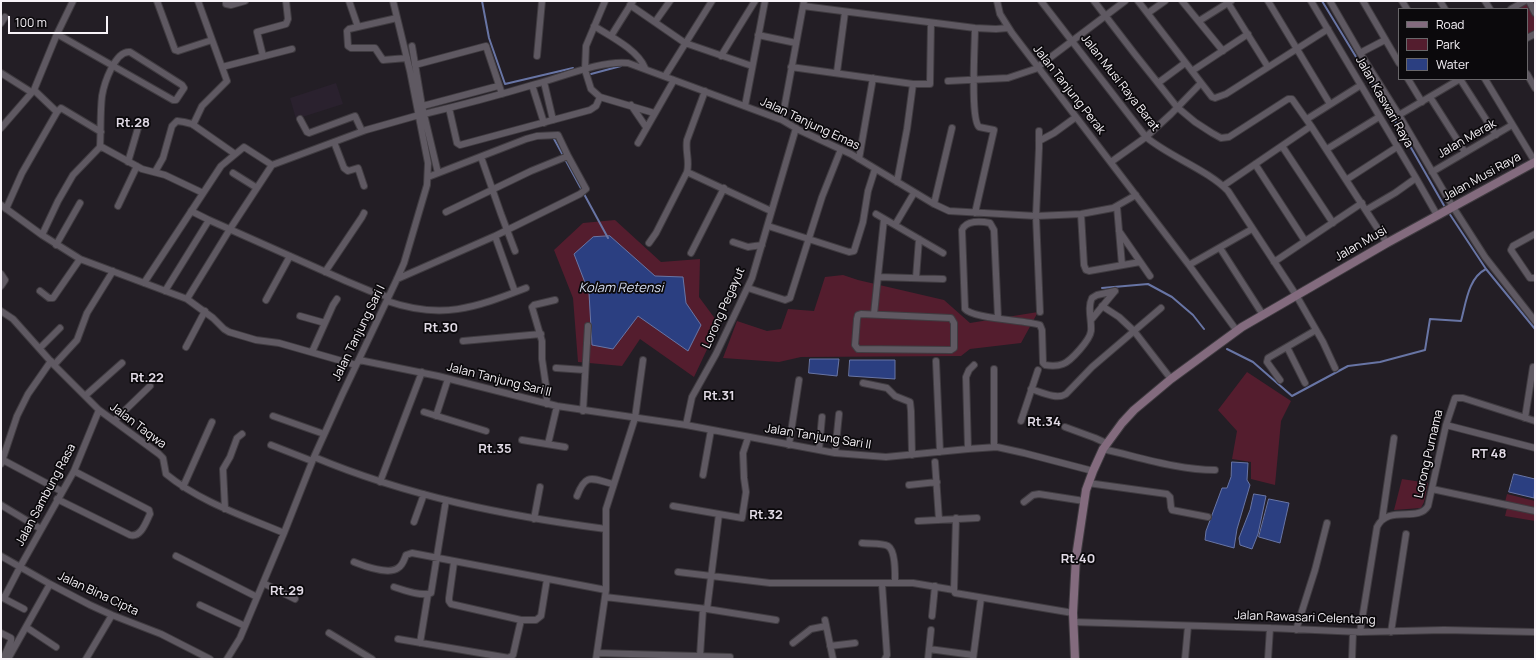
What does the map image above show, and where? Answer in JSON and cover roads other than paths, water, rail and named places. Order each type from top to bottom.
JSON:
[{"type":"street","points":[[1,128],[32,91],[73,1]]},
{"type":"street","points":[[158,1],[175,50],[212,40]]},
{"type":"street","points":[[193,125],[202,106],[226,82],[227,79],[198,1]]},
{"type":"street","points":[[226,1],[226,4],[230,5],[245,1]]},
{"type":"street","points":[[263,56],[257,32],[286,24],[288,19],[286,1]]},
{"type":"street","points":[[349,1],[358,27]]},
{"type":"street","name":"Jalan Tanjung Sari I","points":[[227,659],[245,626],[324,434],[404,263],[428,177],[427,154],[420,107],[393,1]]},
{"type":"street","points":[[537,56],[542,1]]},
{"type":"street","points":[[605,1],[586,46],[585,70],[591,89],[600,97],[654,113]]},
{"type":"street","points":[[655,22],[670,1]]},
{"type":"street","points":[[665,76],[712,1]]},
{"type":"street","points":[[721,56],[755,1]]},
{"type":"street","points":[[744,106],[764,1]]},
{"type":"street","name":"Jalan Tanjung Perak","points":[[997,1],[1000,14],[1008,28],[1190,265],[1237,331]]},
{"type":"street","name":"Jalan Musi Raya Barat","points":[[1042,1],[1146,137],[1223,186],[1235,201],[1296,295],[1335,368]]},
{"type":"street","points":[[1094,1],[1104,16],[1177,107],[1195,122],[1212,133],[1224,138],[1233,135],[1289,98],[1293,100],[1327,149],[1387,242]]},
{"type":"street","points":[[948,81],[1013,77],[1038,67],[1071,40],[1125,1]]},
{"type":"street","points":[[1138,1],[1201,83],[1212,96],[1217,98],[1268,68],[1328,29]]},
{"type":"street","points":[[1148,13],[1165,1]]},
{"type":"street","points":[[1182,1],[1222,51]]},
{"type":"street","points":[[1268,1],[1330,104]]},
{"type":"street","name":"Jalan Kaswari Raya","points":[[1311,1],[1438,215]]},
{"type":"street","points":[[1330,1],[1452,207],[1485,257],[1535,321]]},
{"type":"street","points":[[1363,1],[1398,61]]},
{"type":"street","points":[[1513,8],[1525,1]]},
{"type":"street","points":[[1529,1],[1535,13]]},
{"type":"street","points":[[1199,21],[1230,2],[1268,68]]},
{"type":"street","points":[[611,36],[632,3],[655,22],[685,42],[752,66]]},
{"type":"street","points":[[782,120],[804,4],[845,12],[931,23],[975,28],[1008,28]]},
{"type":"street","points":[[837,72],[845,12]]},
{"type":"street","points":[[1,23],[5,17]]},
{"type":"street","points":[[397,18],[347,31],[349,48],[376,48],[379,51],[381,58],[388,61],[407,58]]},
{"type":"street","points":[[791,67],[837,72],[913,84],[930,84],[931,23]]},
{"type":"street","points":[[594,26],[611,36],[634,53],[645,68]]},
{"type":"street","points":[[975,28],[974,79],[976,124],[979,127],[994,130],[975,213]]},
{"type":"street","points":[[42,235],[58,201],[73,175],[100,146],[102,95],[112,66],[122,53],[130,52],[182,85],[184,90],[176,100],[173,100],[112,66],[57,34]]},
{"type":"street","points":[[1192,71],[1248,34]]},
{"type":"street","points":[[758,35],[796,43]]},
{"type":"street","points":[[1360,53],[1385,40]]},
{"type":"street","points":[[412,46],[420,107],[498,86]]},
{"type":"street","points":[[415,64],[485,46],[488,50],[498,86],[502,94]]},
{"type":"street","points":[[222,67],[292,49]]},
{"type":"street","name":"Jalan Tanjung Emas","points":[[272,165],[362,132],[585,70],[621,63],[633,64],[645,68],[782,120],[859,159],[914,193],[949,211],[1036,216],[1081,214],[1117,206],[1136,195]]},
{"type":"street","points":[[1158,83],[1185,63]]},
{"type":"street","points":[[1,73],[32,91],[57,112]]},
{"type":"street","points":[[1528,76],[1535,88]]},
{"type":"street","points":[[859,159],[873,78]]},
{"type":"street","points":[[638,143],[674,80]]},
{"type":"street","points":[[1409,80],[1422,102]]},
{"type":"street","points":[[1399,116],[1458,80]]},
{"type":"street","points":[[1461,80],[1496,134]]},
{"type":"street","points":[[1486,80],[1535,162]]},
{"type":"street","points":[[1111,162],[1146,137],[1201,83]]},
{"type":"street","points":[[538,84],[549,121]]},
{"type":"street","points":[[538,84],[549,121]]},
{"type":"street","points":[[897,182],[907,129],[913,84]]},
{"type":"street","points":[[1307,119],[1360,85]]},
{"type":"street","points":[[649,243],[656,233],[687,172],[687,140],[705,91]]},
{"type":"street","points":[[449,108],[457,143],[460,145],[590,110],[596,106],[600,97]]},
{"type":"street","points":[[1430,97],[1465,152]]},
{"type":"street","points":[[631,106],[646,127]]},
{"type":"street","points":[[4,207],[57,112],[61,108],[101,132]]},
{"type":"street","points":[[421,115],[438,173]]},
{"type":"street","points":[[300,119],[309,133],[354,116],[356,117],[362,132]]},
{"type":"street","points":[[1327,149],[1379,116]]},
{"type":"street","points":[[1039,141],[1054,133],[1076,117]]},
{"type":"street","points":[[155,172],[163,158],[173,124],[180,121],[193,125],[235,154]]},
{"type":"street","name":"Jalan Merak","points":[[1432,172],[1512,125]]},
{"type":"street","points":[[1223,186],[1311,126]]},
{"type":"street","points":[[128,162],[138,128]]},
{"type":"street","name":"Lorong Pegayut","points":[[686,426],[692,397],[716,354],[748,288],[768,226],[796,128]]},
{"type":"street","points":[[934,204],[952,128]]},
{"type":"street","points":[[1039,131],[1036,216],[1040,312]]},
{"type":"street","points":[[397,279],[508,230],[583,192],[586,188],[565,157],[558,136],[552,135],[532,137],[428,177]]},
{"type":"street","points":[[334,142],[344,168],[348,171],[358,168],[364,186]]},
{"type":"street","points":[[100,146],[142,169],[165,175],[203,192]]},
{"type":"street","points":[[1282,146],[1333,223]]},
{"type":"street","points":[[144,283],[221,166],[242,147],[245,147],[272,165],[187,299]]},
{"type":"street","points":[[1346,180],[1397,147]]},
{"type":"street","points":[[748,288],[785,300],[789,299],[822,196],[840,149]]},
{"type":"street","points":[[481,157],[515,251]]},
{"type":"street","points":[[446,212],[565,157]]},
{"type":"street","name":"Jalan Musi Raya","points":[[1438,215],[1535,162]]},
{"type":"street","points":[[1255,164],[1305,241]]},
{"type":"street","points":[[118,206],[137,166]]},
{"type":"street","points":[[768,226],[850,252],[855,250],[863,222],[868,191],[875,169]]},
{"type":"street","points":[[687,172],[772,211]]},
{"type":"street","points":[[233,173],[257,188]]},
{"type":"street","points":[[1366,210],[1395,193],[1416,178]]},
{"type":"street","points":[[691,253],[724,188]]},
{"type":"street","points":[[895,225],[914,193]]},
{"type":"street","points":[[56,245],[80,203]]},
{"type":"street","points":[[1274,262],[1362,204]]},
{"type":"street","points":[[1117,206],[1122,265]]},
{"type":"street","name":"Jalan Tanjung Sari II","points":[[4,207],[56,245],[80,259],[113,270],[187,299],[205,311],[229,332],[256,340],[279,343],[358,362],[422,372],[557,406],[711,430],[835,453],[882,457],[994,447],[1024,452],[1093,471]]},
{"type":"street","points":[[191,211],[406,308],[442,311],[467,308],[526,288]]},
{"type":"street","points":[[325,272],[364,213]]},
{"type":"street","points":[[876,214],[943,253]]},
{"type":"street","points":[[1081,214],[1085,269],[1089,271],[1140,262]]},
{"type":"street","name":"Jalan Musi","points":[[1296,295],[1387,242],[1438,215]]},
{"type":"street","points":[[874,314],[884,219]]},
{"type":"street","points":[[165,291],[209,220]]},
{"type":"street","points":[[998,318],[994,230],[990,223],[970,223],[964,226],[962,230],[964,307],[967,311],[971,313],[998,318],[1040,325],[1042,330],[1043,363],[1047,366],[1062,364],[1070,359],[1088,340],[1091,333],[1090,302],[1092,298],[1097,295],[1115,291],[1091,320]]},
{"type":"street","points":[[1190,265],[1252,229]]},
{"type":"street","points":[[1118,230],[1150,276]]},
{"type":"street","points":[[1535,234],[1513,246],[1511,250],[1530,278],[1535,278]]},
{"type":"street","points":[[495,236],[515,292]]},
{"type":"street","points":[[916,278],[919,239]]},
{"type":"street","points":[[733,242],[748,247],[762,245]]},
{"type":"street","points":[[1220,248],[1263,315]]},
{"type":"street","points":[[266,300],[290,256]]},
{"type":"street","points":[[40,291],[49,298],[52,298],[80,259]]},
{"type":"street","points":[[62,491],[2,462],[17,416],[28,394],[52,363],[77,340],[87,313],[113,270]]},
{"type":"street","points":[[1,274],[5,280],[1,286]]},
{"type":"street","points":[[878,277],[944,279]]},
{"type":"street","points":[[1075,659],[1073,613],[1078,542],[1088,483],[1105,446],[1116,430],[1134,410],[1171,379],[1223,340],[1296,295]]},
{"type":"street","points":[[312,352],[333,305],[338,299]]},
{"type":"street","points":[[547,404],[541,334],[532,306],[555,300]]},
{"type":"street","points":[[1102,306],[1119,317],[1134,331],[1171,379]]},
{"type":"street","points":[[1031,389],[1056,396],[1066,394],[1092,367],[1161,308]]},
{"type":"street","name":"Jalan Taqwa","points":[[1,311],[13,319],[52,363],[100,410],[159,454],[163,458],[166,474],[196,495],[284,533]]},
{"type":"street","points":[[186,347],[205,311]]},
{"type":"street","points":[[863,313],[874,314],[952,318],[954,323],[954,348],[951,350],[858,349],[855,345],[858,316],[863,313]]},
{"type":"street","points":[[300,316],[325,323]]},
{"type":"street","points":[[583,411],[588,326]]},
{"type":"street","points":[[40,348],[60,328]]},
{"type":"street","points":[[1280,380],[1268,363],[1267,359],[1316,330]]},
{"type":"street","points":[[463,341],[541,334]]},
{"type":"street","points":[[1288,347],[1305,383]]},
{"type":"street","points":[[643,360],[635,418],[606,509],[606,590],[596,656],[730,657]]},
{"type":"street","points":[[936,361],[940,452]]},
{"type":"street","points":[[86,395],[122,363]]},
{"type":"street","points":[[968,449],[966,377],[969,370],[974,365]]},
{"type":"street","points":[[1525,418],[1533,367]]},
{"type":"street","points":[[556,368],[586,370]]},
{"type":"street","points":[[994,369],[994,447]]},
{"type":"street","points":[[1021,421],[1038,370]]},
{"type":"street","points":[[380,482],[422,372]]},
{"type":"street","points":[[436,416],[448,379]]},
{"type":"street","points":[[789,445],[799,380]]},
{"type":"street","points":[[863,383],[887,388],[895,396],[910,402],[912,455]]},
{"type":"street","points":[[114,421],[150,386]]},
{"type":"street","name":"Lorong Purnama","points":[[1382,520],[1387,516],[1422,512],[1426,510],[1453,400],[1463,398],[1535,421]]},
{"type":"street","points":[[548,444],[557,406]]},
{"type":"street","name":"Jalan Sambung Rasa","points":[[2,598],[74,471],[100,410]]},
{"type":"street","points":[[424,412],[486,431]]},
{"type":"street","points":[[835,453],[839,414]]},
{"type":"street","points":[[273,416],[324,434]]},
{"type":"street","points":[[819,450],[822,417]]},
{"type":"street","points":[[183,487],[212,422]]},
{"type":"street","points":[[1446,425],[1535,448]]},
{"type":"street","points":[[1065,427],[1090,436],[1105,446],[1168,464],[1215,470]]},
{"type":"street","points":[[703,475],[711,430]]},
{"type":"street","points":[[225,508],[222,469],[230,457],[237,438],[242,434]]},
{"type":"street","points":[[673,506],[742,518],[746,492],[743,453],[748,438]]},
{"type":"street","points":[[1360,632],[1377,527],[1382,520],[1394,438]]},
{"type":"street","points":[[522,440],[564,447]]},
{"type":"street","points":[[271,445],[380,482],[446,500],[534,519],[606,529]]},
{"type":"street","points":[[935,462],[939,520]]},
{"type":"street","points":[[57,499],[132,536],[140,533],[150,514],[149,510],[74,471]]},
{"type":"street","points":[[576,496],[582,483],[587,479],[613,484]]},
{"type":"street","points":[[909,485],[936,482]]},
{"type":"street","points":[[1088,483],[1167,494],[1170,496],[1172,510],[1208,517]]},
{"type":"street","points":[[534,519],[540,487]]},
{"type":"street","points":[[1432,489],[1535,512]]},
{"type":"street","points":[[414,522],[424,494]]},
{"type":"street","points":[[1024,502],[1033,495],[1039,494],[1084,501]]},
{"type":"street","points":[[420,643],[428,594],[431,592],[446,500]]},
{"type":"street","points":[[1,505],[41,529]]},
{"type":"street","points":[[697,657],[712,576],[719,514]]},
{"type":"street","points":[[954,590],[956,518]]},
{"type":"street","points":[[918,521],[978,518]]},
{"type":"street","points":[[1296,630],[1315,570],[1327,523]]},
{"type":"street","points":[[1391,632],[1406,534]]},
{"type":"street","points":[[862,543],[886,546],[891,549],[894,559],[895,583]]},
{"type":"street","points":[[354,562],[370,568],[390,571],[400,567],[409,553],[606,590]]},
{"type":"street","name":"Jalan Bina Cipta","points":[[1,556],[50,584],[112,615],[162,634],[210,659]]},
{"type":"street","points":[[176,556],[257,597]]},
{"type":"street","points":[[454,562],[449,598],[450,604],[521,620],[536,620],[541,616],[547,579]]},
{"type":"street","points":[[678,572],[770,583],[913,583],[954,590],[956,594],[1073,613]]},
{"type":"street","points":[[263,583],[295,599]]},
{"type":"street","points":[[8,659],[50,584]]},
{"type":"street","points":[[882,584],[887,655],[885,659]]},
{"type":"street","points":[[932,616],[936,586]]},
{"type":"street","points":[[394,587],[428,594]]},
{"type":"street","points":[[605,597],[705,609],[776,620]]},
{"type":"street","points":[[2,598],[24,609]]},
{"type":"street","points":[[929,649],[973,657],[981,598]]},
{"type":"street","points":[[200,605],[245,626]]},
{"type":"street","points":[[86,659],[112,615]]},
{"type":"street","points":[[398,639],[508,659],[513,654],[521,620]]},
{"type":"street","name":"Jalan Rawasari Celentang","points":[[1073,622],[1353,632],[1444,630],[1535,632]]},
{"type":"street","points":[[793,643],[811,629],[826,623],[833,659]]},
{"type":"street","points":[[1186,659],[1188,626]]},
{"type":"street","points":[[26,627],[56,647]]},
{"type":"street","points":[[1268,659],[1270,628]]},
{"type":"street","points":[[928,659],[931,630]]},
{"type":"street","points":[[329,632],[372,659]]},
{"type":"street","points":[[1352,659],[1353,632]]},
{"type":"street","points":[[1,633],[11,638],[12,641],[3,659]]},
{"type":"street","points":[[830,646],[855,643]]},
{"type":"water","name":"Kolam Retensi","points":[[610,236],[655,276],[683,277],[686,303],[701,325],[688,351],[638,316],[613,349],[592,345],[589,293],[574,254],[593,237]]},
{"type":"water","points":[[810,359],[839,359],[837,376],[809,373]]},
{"type":"water","points":[[850,360],[895,360],[895,379],[849,376]]},
{"type":"water","points":[[1232,462],[1248,463],[1247,480],[1250,485],[1237,529],[1234,548],[1205,540],[1206,531],[1222,488],[1227,488],[1231,477]]},
{"type":"water","points":[[1514,474],[1535,479],[1534,498],[1509,492]]},
{"type":"water","points":[[1254,494],[1266,496],[1258,534],[1252,549],[1240,545],[1239,538],[1250,510]]},
{"type":"water","points":[[1269,499],[1289,503],[1280,543],[1259,537]]},
{"type":"waterway","points":[[482,1],[489,38],[505,84],[573,68]]},
{"type":"waterway","points":[[1322,1],[1406,139],[1446,209]]},
{"type":"waterway","points":[[591,74],[621,66]]},
{"type":"waterway","points":[[553,137],[608,238]]},
{"type":"waterway","points":[[1449,213],[1486,269],[1535,329]]},
{"type":"waterway","points":[[1227,349],[1253,362],[1292,396],[1348,366],[1380,362],[1425,350],[1430,319],[1461,321],[1471,285],[1475,278],[1486,269]]},
{"type":"waterway","points":[[1102,288],[1148,284],[1172,297],[1193,315],[1204,329]]},
{"type":"district","name":"Rt.28","points":[[133,123]]},
{"type":"district","name":"Rt.30","points":[[441,328]]},
{"type":"district","name":"Rt.22","points":[[147,378]]},
{"type":"district","name":"Rt.31","points":[[719,396]]},
{"type":"district","name":"Rt.34","points":[[1044,422]]},
{"type":"district","name":"Rt.35","points":[[495,449]]},
{"type":"district","name":"RT 48","points":[[1489,454]]},
{"type":"district","name":"Rt.32","points":[[766,515]]},
{"type":"district","name":"Rt.40","points":[[1078,559]]},
{"type":"district","name":"Rt.29","points":[[287,591]]}]
